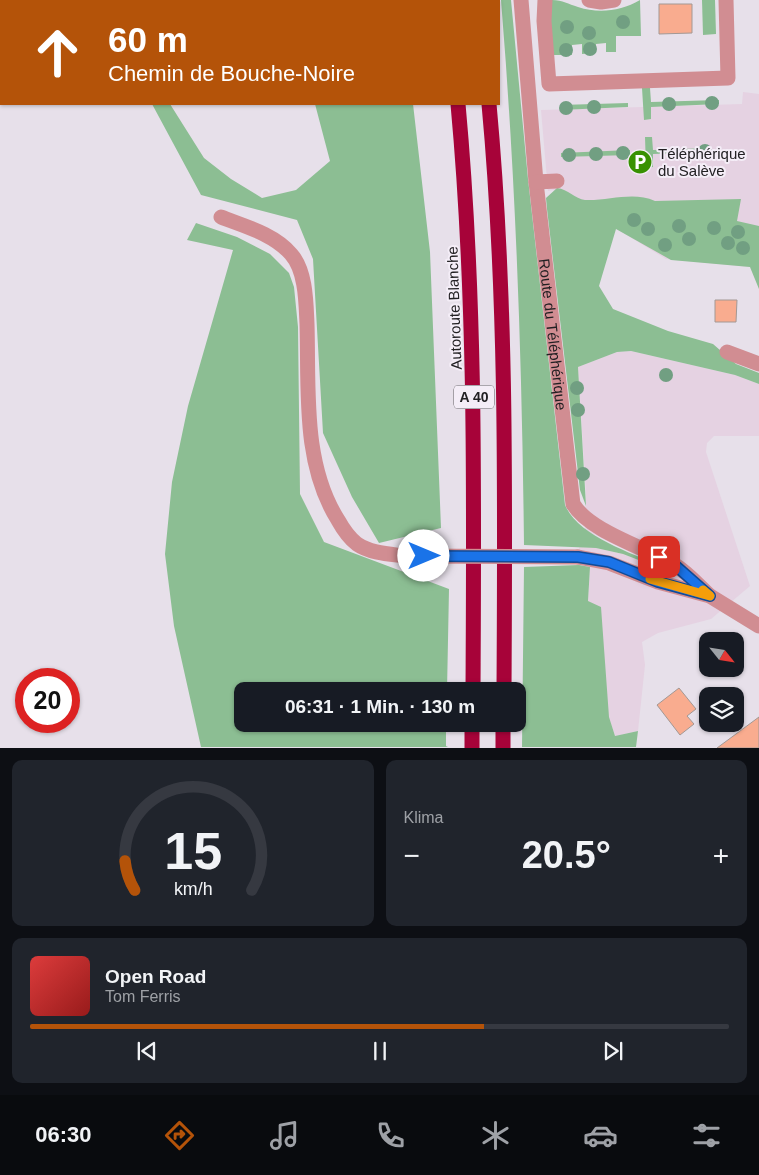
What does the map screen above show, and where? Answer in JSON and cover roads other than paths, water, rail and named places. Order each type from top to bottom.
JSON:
[{"type":"highway","name":"Autoroute Blanche","points":[[458,105],[467,205],[474,373],[472,682]]},
{"type":"highway","name":"A 40","points":[[489,105],[497,189],[504,373],[504,682]]},
{"type":"highway","points":[[472,732],[472,748]]},
{"type":"highway","points":[[503,732],[503,748]]},
{"type":"street","name":"Route du Téléphérique","points":[[521,0],[536,182],[573,504],[578,512],[592,522],[676,566],[710,596]]},
{"type":"street","points":[[545,0],[544,21],[549,84],[728,78],[726,0]]},
{"type":"street","points":[[589,0],[601,2],[614,0]]},
{"type":"street","points":[[536,182],[557,181]]},
{"type":"street","points":[[221,218],[261,233],[282,246],[292,254],[300,268],[306,300],[311,431],[317,475],[334,514],[345,532],[357,544],[383,554],[404,556],[578,557],[609,562],[658,582],[710,596],[759,626]]},
{"type":"street","points":[[726,352],[759,364]]},
{"type":"place","name":"Téléphérique du Salève","points":[[640,162]]}]
